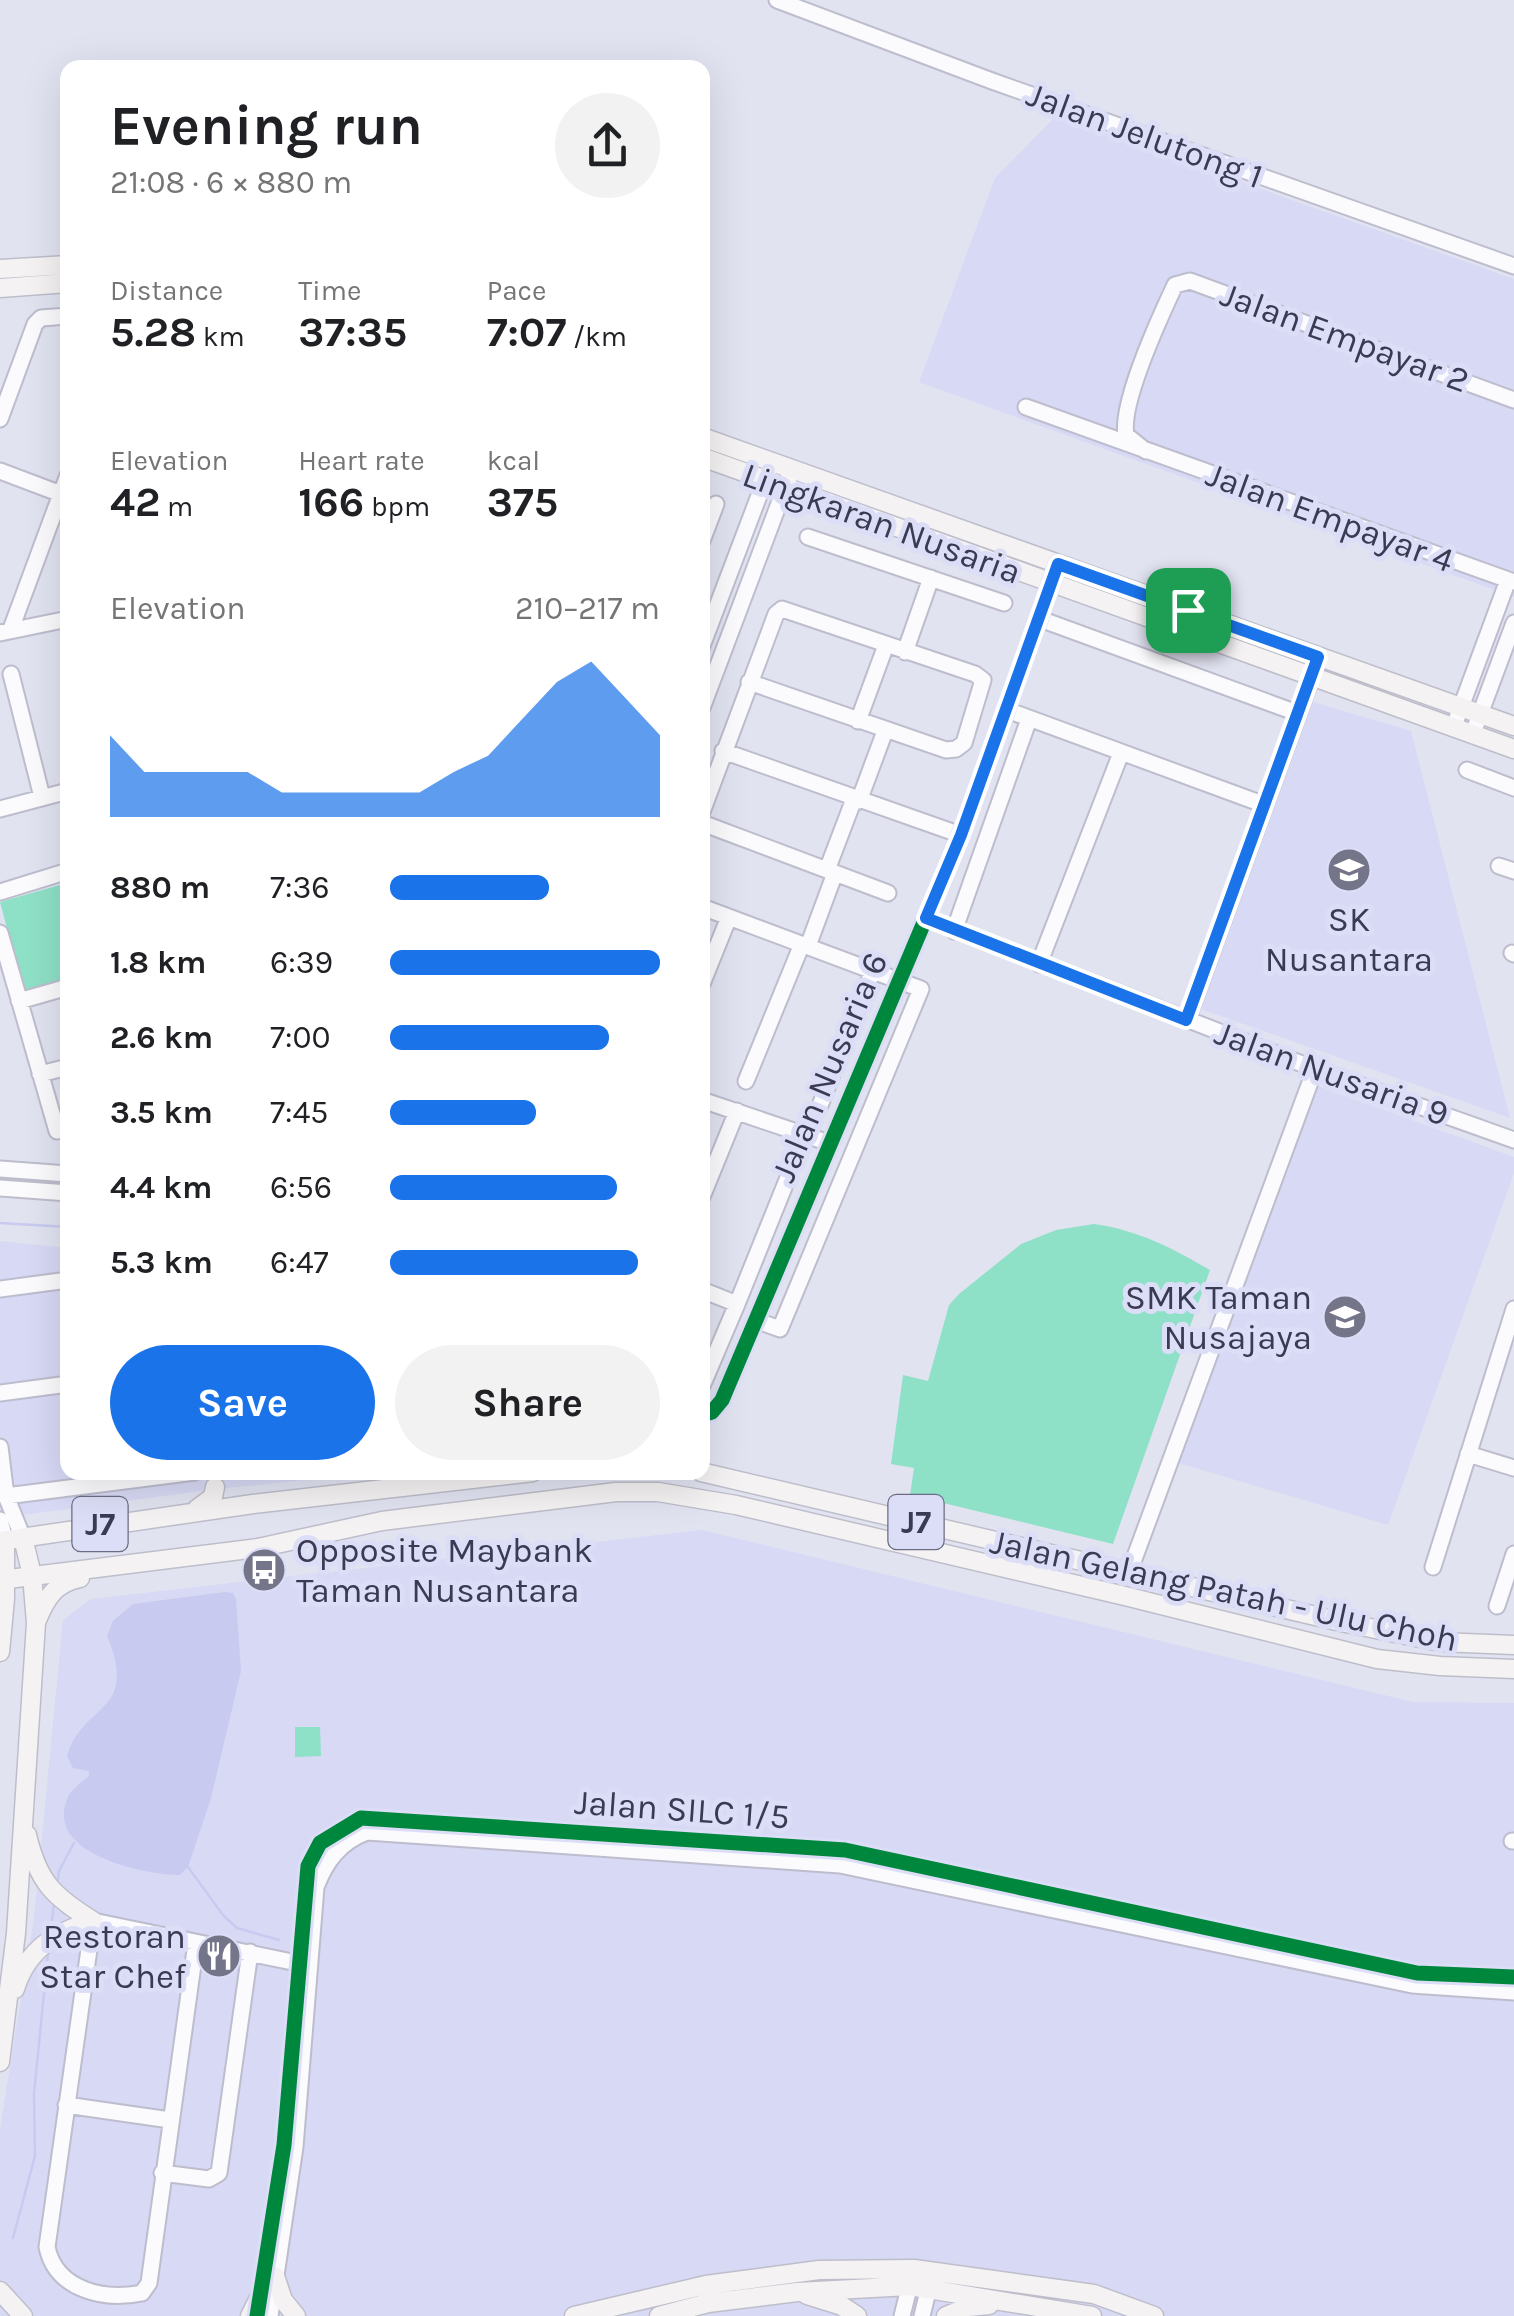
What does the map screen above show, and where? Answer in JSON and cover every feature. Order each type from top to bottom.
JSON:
[{"type":"main road","points":[[0,269],[60,265]]},
{"type":"main road","points":[[0,288],[60,284]]},
{"type":"main road","name":"Lingkaran Nusaria","points":[[710,441],[768,471],[786,488],[1514,749]]},
{"type":"main road","name":"Lingkaran Nusaria","points":[[710,460],[768,471],[792,469],[1514,726]]},
{"type":"main road","name":"Jalan Gelang Patah - Ulu Choh","points":[[710,1474],[1440,1642],[1514,1645]]},
{"type":"main road","points":[[214,1480],[226,1501],[254,1504]]},
{"type":"main road","points":[[177,1514],[207,1503],[213,1497],[214,1480]]},
{"type":"main road","name":"J7","points":[[9,1540],[177,1514],[463,1480]]},
{"type":"main road","name":"Jalan Gelang Patah - Ulu Choh","points":[[3,1579],[258,1548],[382,1521],[616,1492],[658,1492],[736,1504],[1377,1659],[1514,1670]]},
{"type":"main road","points":[[0,2062],[8,2011],[36,1623],[32,1575],[9,1540]]},
{"type":"main road","points":[[0,1652],[9,1540]]},
{"type":"main road","points":[[36,1623],[55,1588],[71,1580],[154,1562]]},
{"type":"main road","points":[[23,1818],[33,1860],[48,1889],[94,1921]]},
{"type":"main road","points":[[8,2011],[18,1978],[34,1952],[55,1936],[94,1921]]},
{"type":"main road","points":[[574,2316],[706,2285],[819,2270],[1094,2294],[1154,2316]]},
{"type":"main road","points":[[275,2276],[284,2300],[296,2316]]},
{"type":"main road","points":[[659,2316],[708,2303],[921,2279],[1014,2303],[1092,2316]]},
{"type":"main road","points":[[0,2291],[22,2316]]},
{"type":"main road","points":[[797,2292],[842,2306],[857,2316]]},
{"type":"main road","points":[[254,2316],[260,2296]]},
{"type":"main road","points":[[946,2316],[968,2306],[1014,2303]]},
{"type":"street","name":"Jalan Jelutong 1","points":[[777,0],[992,82],[1514,266]]},
{"type":"street","name":"Jalan Empayar 2","points":[[1146,451],[1126,435],[1124,423],[1163,310],[1175,286],[1190,281],[1514,400]]},
{"type":"street","points":[[0,419],[3,400],[35,324],[42,318],[60,317]]},
{"type":"street","name":"Jalan Empayar 4","points":[[1026,407],[1511,581]]},
{"type":"street","points":[[710,687],[792,469]]},
{"type":"street","points":[[0,471],[60,483]]},
{"type":"street","points":[[710,625],[768,471]]},
{"type":"street","points":[[5,631],[60,496]]},
{"type":"street","points":[[710,520],[716,504]]},
{"type":"street","points":[[808,538],[1004,603]]},
{"type":"street","name":"Jalan Nusaria 6","points":[[710,1413],[722,1400],[961,835],[1058,564]]},
{"type":"street","points":[[905,652],[931,578]]},
{"type":"street","points":[[1454,726],[1511,581]]},
{"type":"street","points":[[710,789],[749,682],[776,614],[782,609],[983,680],[964,743],[946,750],[749,682]]},
{"type":"street","points":[[1040,619],[1297,713]]},
{"type":"street","points":[[5,631],[60,621]]},
{"type":"street","points":[[1473,733],[1514,624]]},
{"type":"street","points":[[858,721],[886,644]]},
{"type":"street","points":[[1186,1020],[1318,657]]},
{"type":"street","points":[[11,674],[42,797]]},
{"type":"street","points":[[1007,710],[1265,806]]},
{"type":"street","points":[[954,931],[1028,719]]},
{"type":"street","points":[[746,1081],[805,945],[885,730]]},
{"type":"street","points":[[723,751],[961,835]]},
{"type":"street","points":[[1039,964],[1121,753]]},
{"type":"street","points":[[1467,770],[1514,788]]},
{"type":"street","points":[[0,810],[60,793]]},
{"type":"street","points":[[710,826],[888,893]]},
{"type":"street","points":[[0,892],[60,874]]},
{"type":"street","points":[[710,910],[920,989],[780,1329],[755,1320]]},
{"type":"street","points":[[710,965],[730,918]]},
{"type":"street","name":"Jalan Nusaria 9","points":[[926,918],[1315,1069],[1514,1140]]},
{"type":"street","points":[[0,932],[2,952],[57,1131]]},
{"type":"street","points":[[819,1108],[874,970]]},
{"type":"street","points":[[19,1000],[60,989]]},
{"type":"street","points":[[40,1074],[60,1068]]},
{"type":"street","points":[[1130,1570],[1315,1069]]},
{"type":"street","points":[[710,1103],[829,1143]]},
{"type":"street","points":[[710,1177],[737,1111]]},
{"type":"street","points":[[0,1169],[60,1173]]},
{"type":"street","points":[[710,1367],[790,1175]]},
{"type":"street","points":[[0,1188],[60,1192]]},
{"type":"street","points":[[0,1289],[60,1281]]},
{"type":"street","points":[[710,1293],[737,1304]]},
{"type":"street","points":[[1433,1567],[1514,1309]]},
{"type":"street","points":[[0,1393],[60,1385]]},
{"type":"street","points":[[0,1447],[9,1540]]},
{"type":"street","points":[[1468,1454],[1514,1468]]},
{"type":"street","points":[[6,1496],[132,1480]]},
{"type":"street","points":[[0,1520],[9,1540]]},
{"type":"street","points":[[1497,1606],[1514,1554]]},
{"type":"street","name":"Jalan SILC 1/5","points":[[260,2296],[284,2145],[308,1866],[320,1843],[361,1818],[845,1850],[1417,1973],[1514,1977]]},
{"type":"street","name":"Jalan SILC 1/5","points":[[270,2316],[296,2147],[316,1887],[337,1850],[368,1832],[840,1865],[1412,1984],[1514,1992]]},
{"type":"street","points":[[196,1942],[149,2283],[142,2293],[101,2294],[74,2286],[51,2259],[47,2246],[94,1921],[250,1952],[297,1963]]},
{"type":"street","points":[[162,2173],[210,2179],[219,2173],[250,1952]]},
{"type":"street","points":[[66,2105],[170,2120]]},
{"type":"street","points":[[902,2316],[921,2279]]},
{"type":"street","points":[[921,2279],[922,2316]]},
{"type":"shaded area","points":[[1056,116],[1514,279],[1514,597],[919,382],[995,178]]},
{"type":"shaded area","name":"SK Nusantara","points":[[1313,702],[1411,731],[1510,1118],[1201,1009]]},
{"type":"shaded area","name":"SMK Taman Nusajaya","points":[[1315,1085],[1514,1157],[1514,1173],[1388,1525],[1175,1462]]},
{"type":"shaded area","points":[[0,1241],[60,1247],[60,1480],[304,1480],[200,1491],[0,1518]]},
{"type":"shaded area","points":[[702,1530],[1413,1702],[1514,1703],[1514,2316],[0,2316],[0,2129],[34,1918],[63,1620],[91,1599]]},
{"type":"shaded area","points":[[233,1593],[236,1599],[241,1671],[211,1798],[188,1867],[180,1875],[165,1874],[109,1861],[77,1842],[67,1829],[64,1814],[70,1794],[89,1776],[89,1771],[73,1768],[67,1756],[74,1739],[113,1694],[117,1680],[107,1636],[113,1621],[133,1604]]},
{"type":"green space","points":[[60,885],[60,986],[25,996],[0,902]]},
{"type":"green space","points":[[1094,1224],[1154,1241],[1210,1270],[1113,1544],[910,1495],[914,1468],[891,1464],[903,1375],[928,1381],[949,1305],[1021,1244],[1056,1230]]},
{"type":"green space","points":[[295,1727],[320,1727],[321,1756],[295,1757]]},
{"type":"waterway","points":[[0,1223],[60,1227]]},
{"type":"waterway","points":[[57,1885],[59,1871],[74,1843]]},
{"type":"waterway","points":[[188,1867],[237,1928],[279,1940]]},
{"type":"waterway","points":[[51,1930],[54,1903]]},
{"type":"waterway","points":[[13,2238],[35,2156],[34,2094],[48,1953]]},
{"type":"cycle path","points":[[710,1413],[722,1400],[961,835],[1058,564]]},
{"type":"cycle path","points":[[257,2316],[284,2145],[308,1866],[320,1843],[361,1818],[845,1850],[1417,1973],[1514,1977]]},
{"type":"place","name":"SK Nusantara","points":[[1349,870]]},
{"type":"place","name":"SMK Taman Nusajaya","points":[[1345,1317]]},
{"type":"place","name":"Opposite Maybank Taman Nusantara","points":[[264,1570]]},
{"type":"place","name":"Restoran Star Chef","points":[[219,1956]]},
{"type":"route","points":[[1058,564],[1188,610],[1318,657],[1186,1020],[926,918],[961,835],[1058,564]]}]
